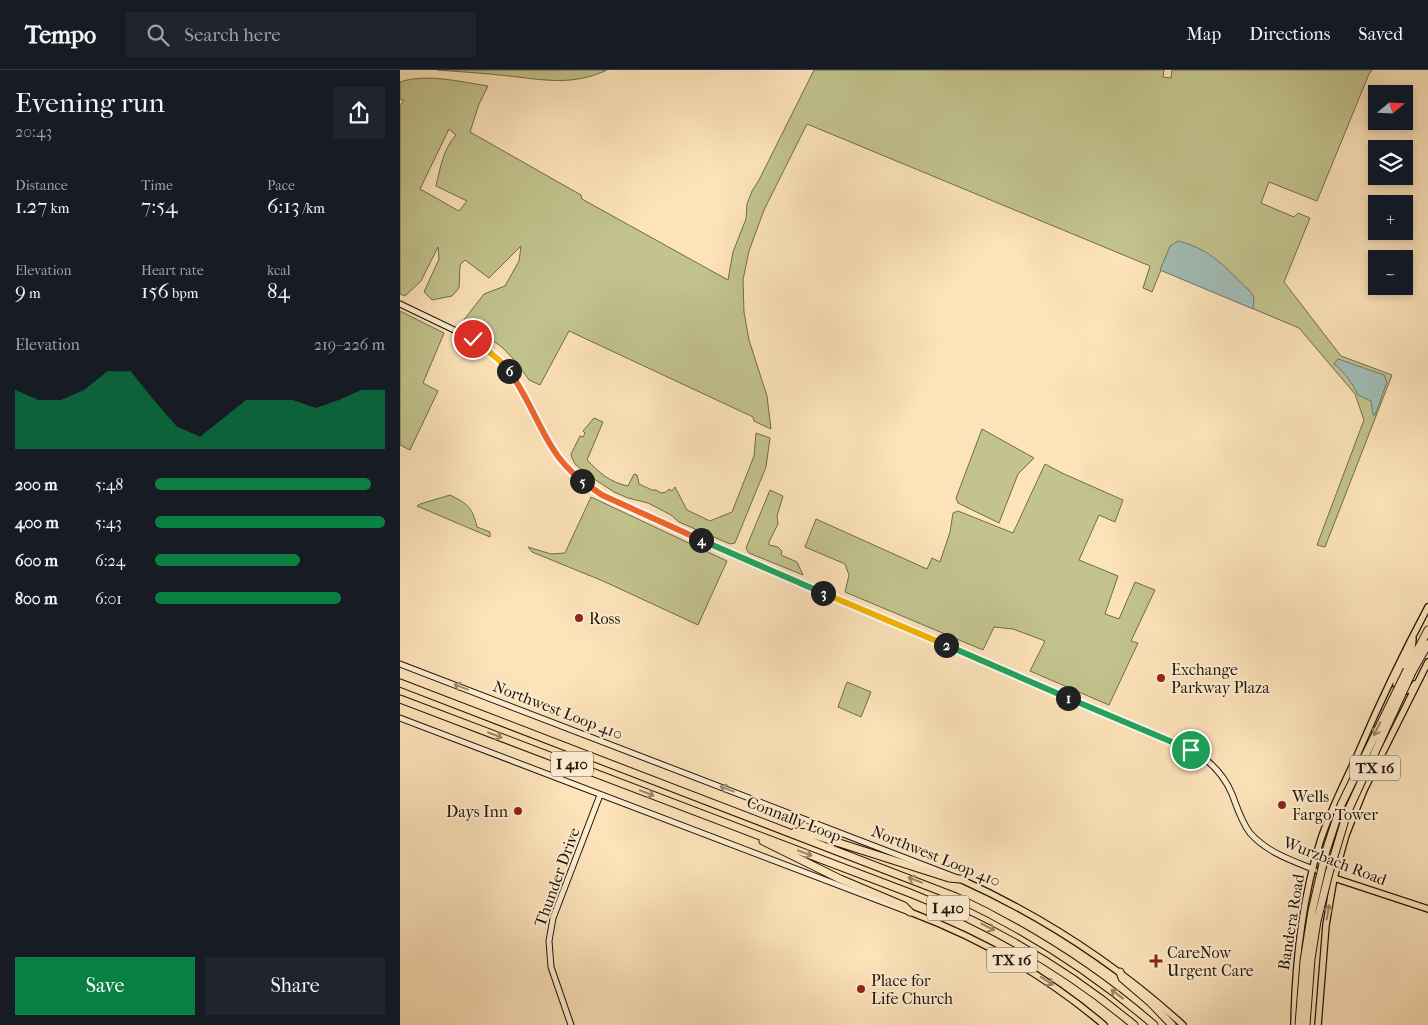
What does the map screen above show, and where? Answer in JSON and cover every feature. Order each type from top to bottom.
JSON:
[{"type":"highway","points":[[1306,1025],[1311,959],[1317,921],[1347,813],[1428,630]]},
{"type":"highway","points":[[1299,1025],[1304,960],[1312,911],[1326,852],[1340,805],[1410,671],[1428,644]]},
{"type":"highway","name":"Connally Loop","points":[[400,683],[933,888],[999,918],[1034,938],[1115,992],[1154,1025]]},
{"type":"highway","name":"Connally Loop","points":[[400,699],[925,898],[984,925],[1027,949],[1068,975],[1134,1025]]},
{"type":"highway","name":"TX 16","points":[[743,829],[779,850],[835,877],[904,906],[910,912]]},
{"type":"highway","points":[[790,832],[808,833],[949,878],[960,879]]},
{"type":"highway","points":[[1120,972],[1122,978],[1150,1002],[1172,1025]]},
{"type":"main road","name":"Wurzbach Road","points":[[400,304],[473,339],[499,360],[517,382],[552,448],[561,461],[583,482],[598,492],[736,556],[1191,750],[1206,759],[1218,770],[1231,792],[1244,824],[1257,840],[1276,854],[1334,878],[1428,908]]},
{"type":"main road","name":"Bandera Road","points":[[1294,1025],[1300,932],[1308,888],[1320,841],[1335,801],[1370,723],[1397,665],[1428,607]]},
{"type":"main road","points":[[1414,635],[1412,648],[1398,675],[1396,685],[1400,689],[1409,691],[1427,665]]},
{"type":"main road","name":"Northwest Loop 410","points":[[400,664],[960,879],[1031,913],[1087,948],[1120,972],[1183,1025]]},
{"type":"main road","name":"TX 16","points":[[1318,1025],[1326,925],[1334,878],[1346,835],[1364,790],[1427,665]]},
{"type":"main road","points":[[1370,723],[1380,709],[1389,709],[1396,713],[1396,720],[1387,745]]},
{"type":"main road","points":[[400,718],[910,912]]},
{"type":"main road","name":"Thunder Drive","points":[[571,1025],[551,967],[549,941],[553,918],[600,795]]},
{"type":"main road","name":"TX 16","points":[[910,912],[958,931],[1017,962],[1057,988],[1104,1025]]},
{"type":"green space","points":[[437,70],[607,70],[595,75],[571,80],[547,80]]},
{"type":"green space","points":[[814,70],[1164,70],[1163,77],[1171,78],[1172,70],[1372,70],[1317,201],[1269,182],[1261,203],[1294,217],[1298,213],[1310,218],[1284,282],[1341,356],[1392,375],[1325,547],[1317,545],[1364,420],[1355,394],[1299,328],[1161,270],[1152,292],[1143,288],[1150,266],[807,124],[764,210],[749,251],[743,280],[744,312],[749,340],[767,396],[771,429],[754,421],[753,417],[569,331],[540,385],[529,380],[503,348],[463,321],[484,294],[505,286],[519,261],[521,246],[489,278],[465,260],[460,265],[459,288],[452,296],[432,300],[424,292],[439,259],[438,247],[421,281],[405,296],[400,294],[400,105],[404,101],[400,99],[400,82],[410,79],[433,78],[488,86],[479,104],[470,132],[581,195],[582,199],[728,280],[733,252],[746,219],[747,204]],"holes":[[[449,129],[456,135],[445,153],[436,186],[467,201],[459,211],[420,189]]]},
{"type":"green space","points":[[400,311],[444,333],[423,383],[438,391],[410,450],[400,445]]},
{"type":"green space","points":[[594,418],[603,422],[587,460],[596,469],[610,479],[628,486],[634,474],[637,475],[639,484],[661,493],[669,489],[672,491],[675,487],[687,510],[710,521],[732,512],[754,456],[756,433],[770,438],[766,467],[735,543],[730,544],[679,522],[671,515],[648,503],[614,492],[575,464],[571,454],[580,436],[583,437],[585,433],[583,431]]},
{"type":"green space","points":[[982,429],[1034,458],[1018,474],[999,523],[958,503],[956,498]]},
{"type":"green space","points":[[1045,464],[1123,500],[1115,522],[1099,515],[1079,560],[1118,576],[1105,614],[1119,619],[1135,582],[1155,590],[1131,641],[1138,643],[1109,705],[1030,671],[1045,641],[1013,629],[994,627],[983,650],[845,592],[849,575],[845,564],[805,547],[816,519],[927,569],[932,558],[940,562],[950,532],[953,513],[958,511],[1013,533]]},
{"type":"green space","points":[[770,490],[783,496],[777,516],[778,524],[769,545],[778,547],[782,551],[781,555],[797,562],[803,575],[749,553],[746,548]]},
{"type":"green space","points":[[450,495],[461,501],[471,510],[477,527],[490,532],[490,537],[417,506]]},
{"type":"green space","points":[[591,497],[727,561],[698,625],[603,581],[532,552],[528,547],[551,554],[565,553]]},
{"type":"green space","points":[[847,682],[871,692],[861,717],[838,707]]},
{"type":"water","points":[[1178,241],[1200,249],[1225,267],[1254,297],[1253,309],[1160,270],[1170,246]]},
{"type":"water","points":[[1338,359],[1384,375],[1387,382],[1375,415],[1373,415],[1371,401],[1358,395],[1348,378],[1334,364]]},
{"type":"place","name":"Ross","points":[[579,618]]},
{"type":"place","name":"Exchange Parkway Plaza","points":[[1161,678]]},
{"type":"place","name":"Wells Fargo Tower","points":[[1282,805]]},
{"type":"place","name":"Days Inn","points":[[518,811]]},
{"type":"place","name":"CareNow Urgent Care","points":[[1156,961]]},
{"type":"place","name":"Place for Life Church","points":[[861,989]]},
{"type":"route","points":[[473,339],[499,360],[517,382],[552,448],[561,461],[583,482],[602,495],[736,556],[1191,750]]}]
